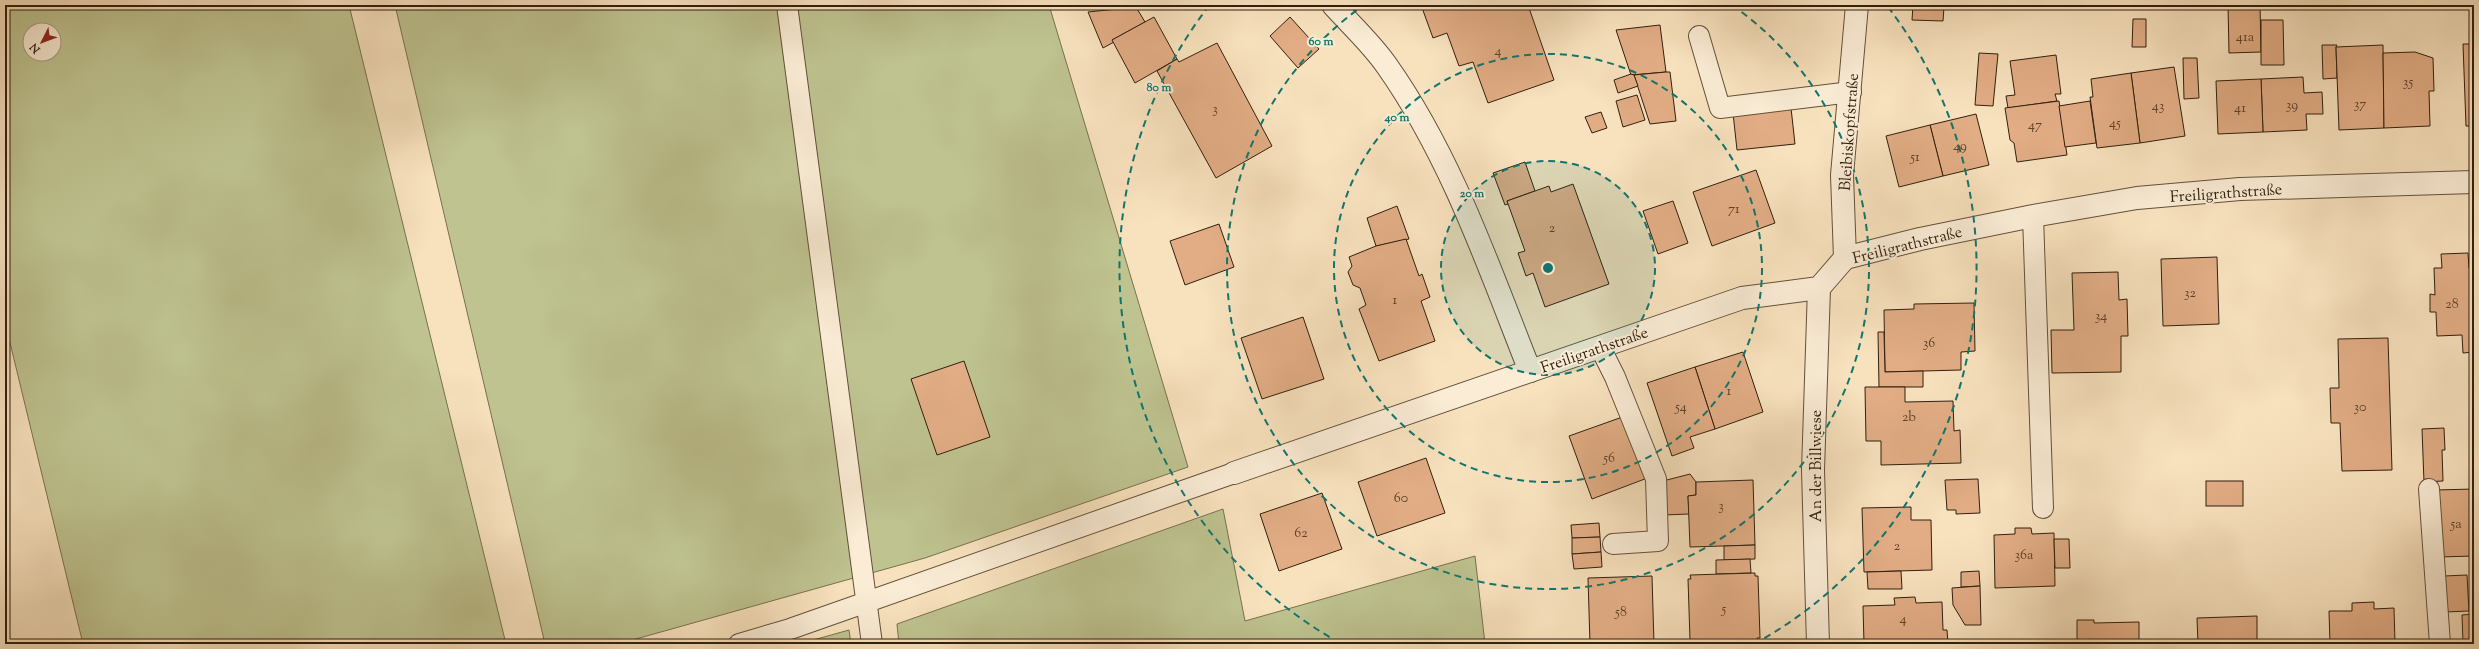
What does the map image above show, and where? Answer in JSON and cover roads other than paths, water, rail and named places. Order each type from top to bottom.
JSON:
[{"type":"street","points":[[1333,5],[1387,66],[1440,156],[1462,198],[1530,371]]},
{"type":"street","name":"Bleibiskopfstraße","points":[[1846,258],[1842,175],[1851,92],[1857,5]]},
{"type":"street","name":"Freiligrathstraße","points":[[1234,473],[1742,298],[1819,288],[1846,258],[1920,239],[2033,216],[2137,198],[2240,189],[2474,182]]},
{"type":"street","name":"An der Billwiese","points":[[1818,644],[1813,470],[1819,288]]},
{"type":"lane","points":[[787,5],[872,644]]},
{"type":"lane","points":[[1699,36],[1720,108],[1851,92]]},
{"type":"lane","points":[[2033,216],[2042,508]]},
{"type":"lane","points":[[1600,347],[1615,377],[1656,479],[1658,541],[1613,544]]},
{"type":"lane","points":[[739,644],[867,602],[1234,473]]},
{"type":"lane","points":[[2429,489],[2440,644]]}]
